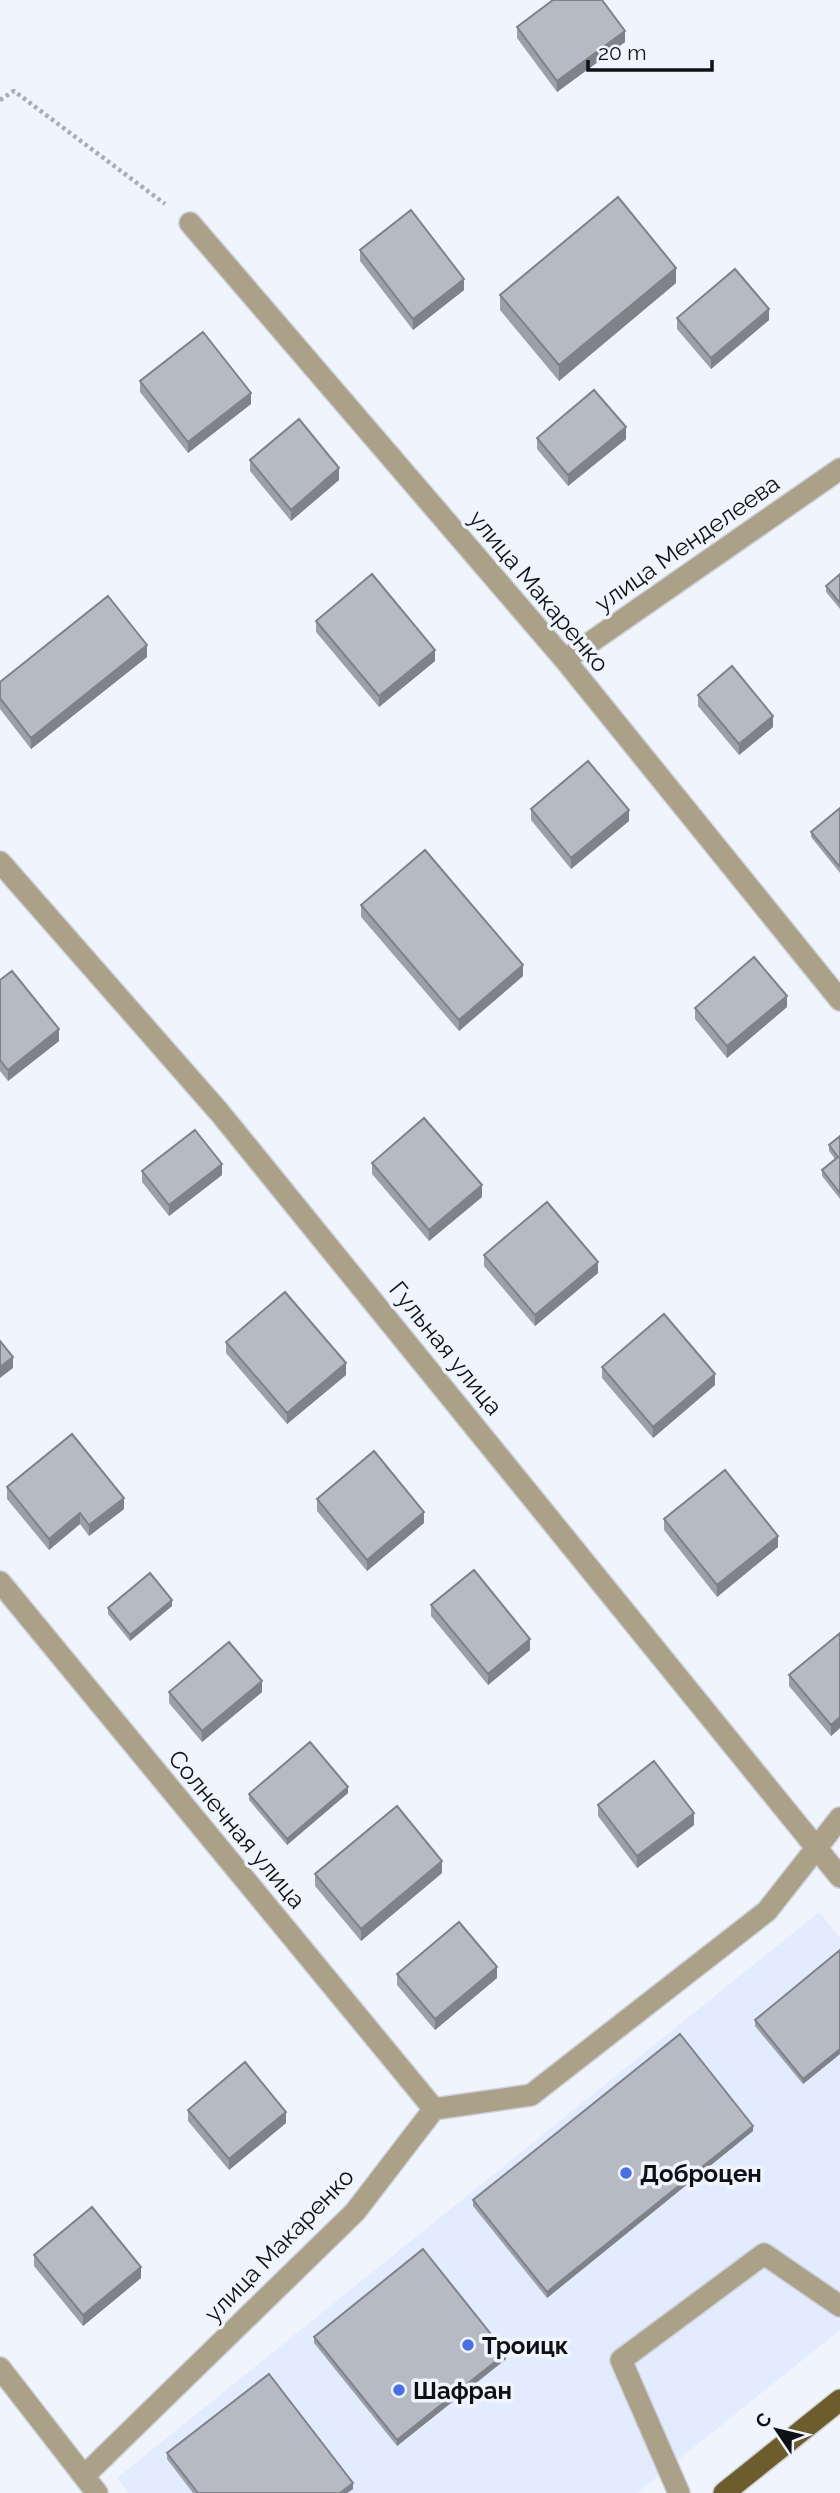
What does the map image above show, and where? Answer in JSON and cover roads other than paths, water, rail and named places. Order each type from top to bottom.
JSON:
[{"type":"main road","points":[[724,2493],[840,2400]]},
{"type":"street","name":"улица Макаренко","points":[[190,223],[565,660],[840,1000]]},
{"type":"street","name":"улица Менделеева","points":[[565,660],[840,469]]},
{"type":"street","name":"Гульная улица","points":[[0,862],[220,1112],[840,1877]]},
{"type":"street","name":"Солнечная улица","points":[[0,1582],[434,2109]]},
{"type":"street","points":[[434,2109],[531,2095],[767,1911],[840,1818]]},
{"type":"street","name":"улица Макаренко","points":[[90,2485],[355,2212],[434,2109]]},
{"type":"street","points":[[679,2493],[621,2360],[764,2254],[840,2306]]},
{"type":"street","points":[[0,2368],[90,2485]]},
{"type":"place","name":"Доброцен","points":[[626,2173]]},
{"type":"place","name":"Троицк","points":[[468,2345]]},
{"type":"place","name":"Шафран","points":[[399,2390]]}]
